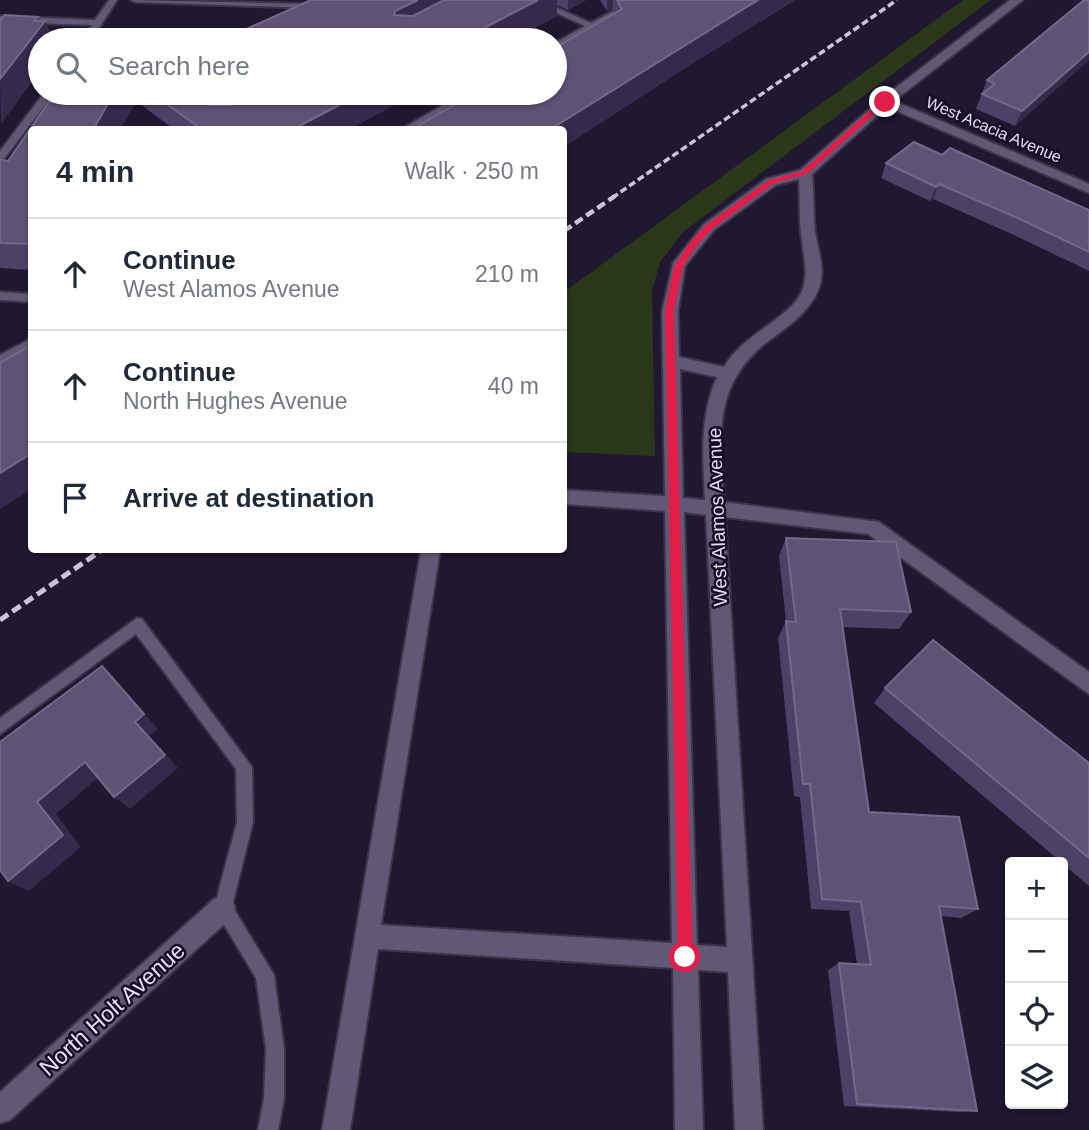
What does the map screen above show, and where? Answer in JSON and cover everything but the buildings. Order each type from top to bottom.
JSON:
[{"type":"street","points":[[804,173],[885,102],[1017,0]]},
{"type":"street","name":"West Acacia Avenue","points":[[885,102],[1089,189]]},
{"type":"street","name":"West Alamos Avenue","points":[[689,1130],[670,311],[672,290],[678,266],[709,227],[771,182],[804,173],[809,197],[808,229],[815,268],[813,283],[806,299],[789,318],[755,342],[726,373],[714,402],[711,433],[749,1130]]},
{"type":"street","points":[[673,362],[726,373]]},
{"type":"street","points":[[567,497],[676,505],[872,527],[1089,684]]},
{"type":"street","points":[[336,1130],[430,553]]},
{"type":"street","name":"North Holt Avenue","points":[[0,1110],[223,908]]},
{"type":"street","points":[[367,936],[740,960]]},
{"type":"lane","points":[[95,28],[113,0]]},
{"type":"lane","points":[[135,0],[314,5],[287,17]]},
{"type":"lane","points":[[532,0],[592,26]]},
{"type":"lane","points":[[567,40],[639,0]]},
{"type":"lane","points":[[0,19],[98,23]]},
{"type":"lane","points":[[4,161],[41,105]]},
{"type":"lane","points":[[411,126],[449,105]]},
{"type":"lane","points":[[0,296],[28,298]]},
{"type":"lane","points":[[0,360],[28,344]]},
{"type":"lane","points":[[0,727],[137,624],[244,767],[244,822],[223,908],[265,975],[275,1049],[274,1099],[268,1130]]},
{"type":"green space","points":[[963,0],[991,0],[683,232],[660,262],[652,291],[655,456],[567,452],[567,290]]},
{"type":"railway","points":[[612,198],[897,0]]},
{"type":"railway","points":[[567,229],[615,196]]},
{"type":"railway","points":[[0,620],[98,553]]},
{"type":"route","points":[[685,957],[670,311],[672,290],[678,266],[709,227],[771,182],[804,173],[885,102]]}]
